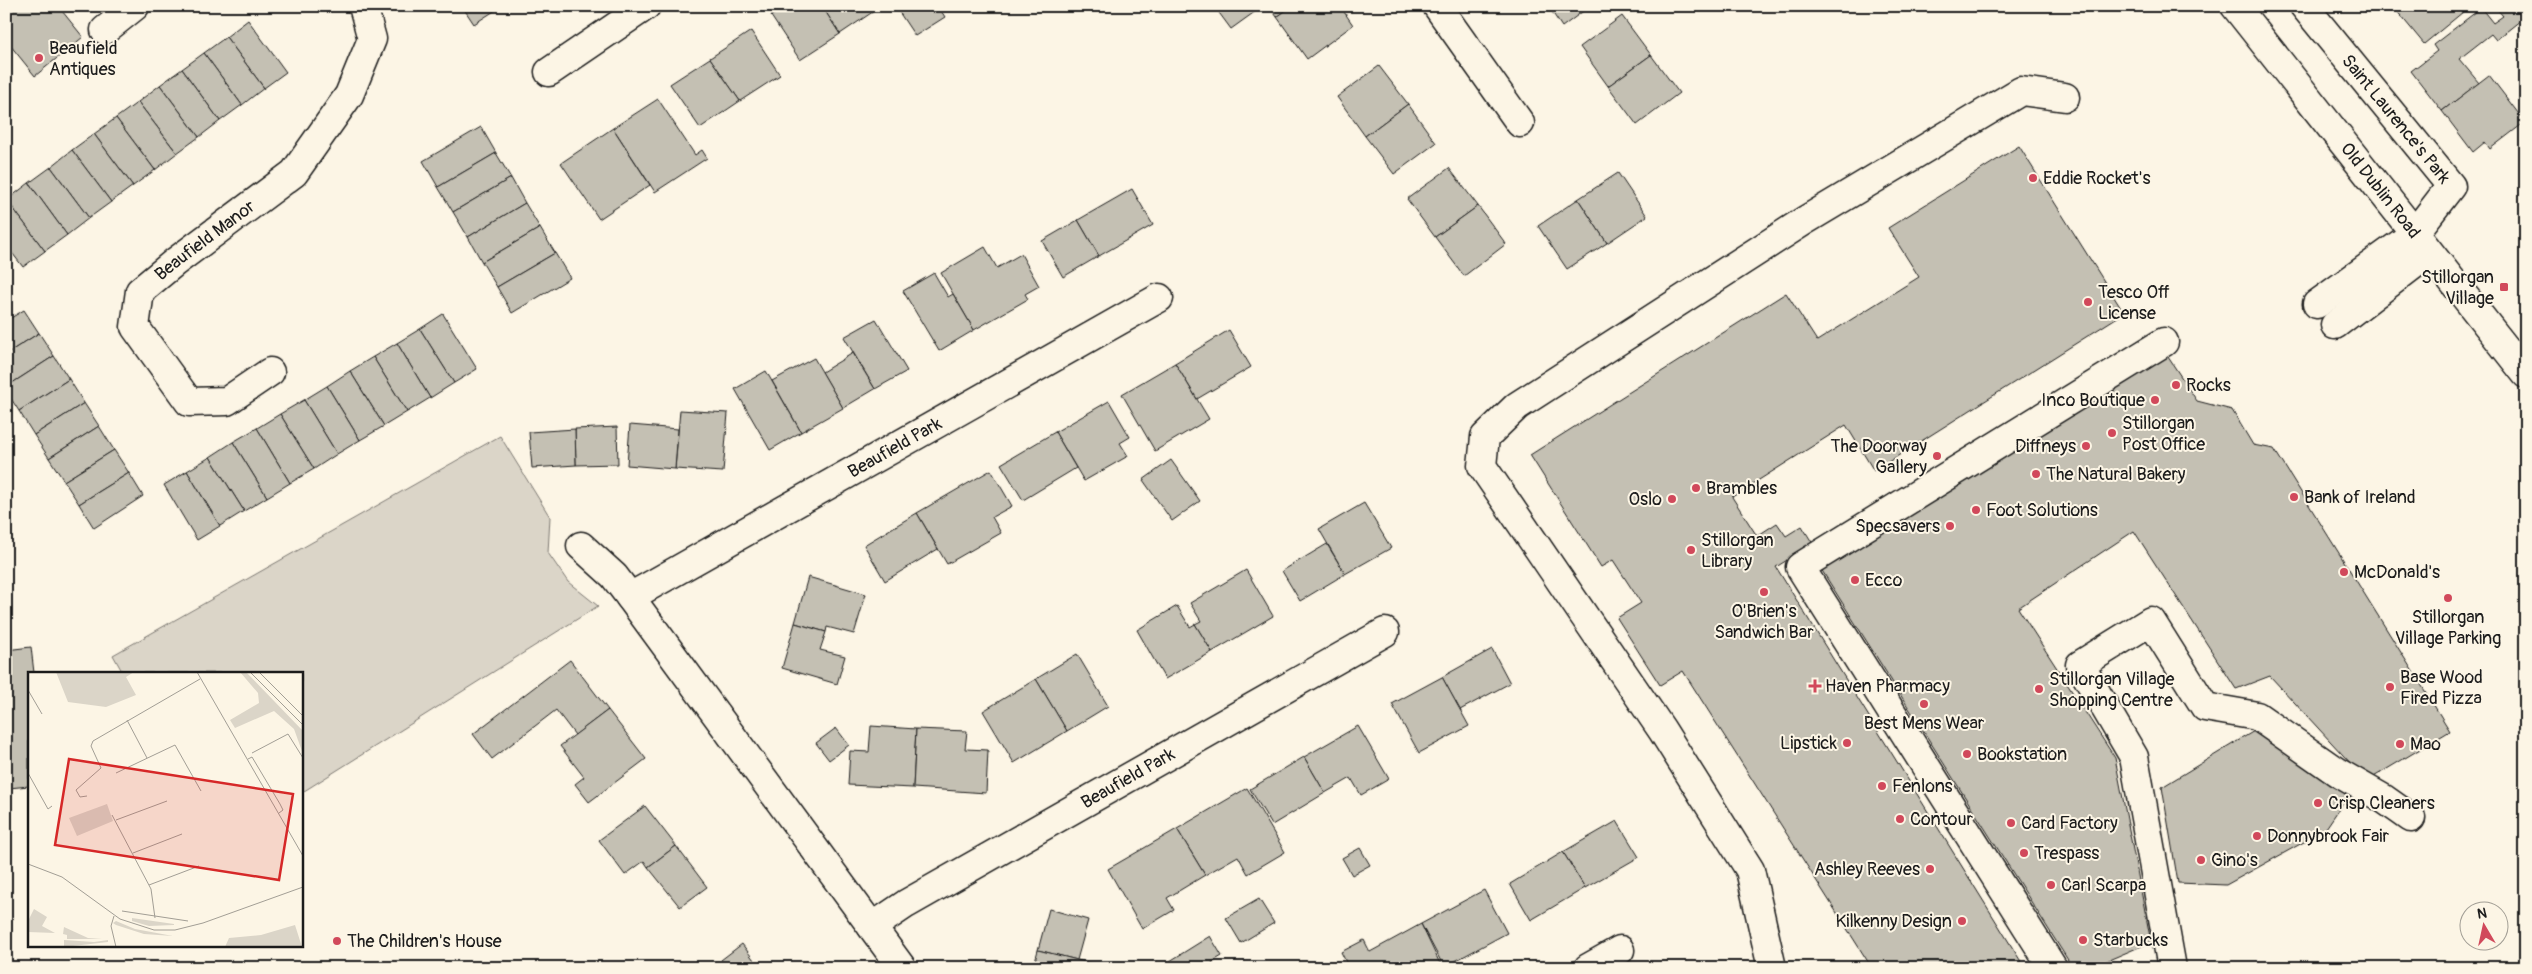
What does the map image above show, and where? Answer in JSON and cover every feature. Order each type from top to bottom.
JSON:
[{"type":"street","points":[[105,30],[136,6]]},
{"type":"street","name":"Beaufield Manor","points":[[270,372],[227,401],[189,402],[135,327],[140,291],[175,262],[294,173],[350,95],[372,39],[363,6]]},
{"type":"street","points":[[549,72],[646,6]]},
{"type":"street","points":[[1437,6],[1520,123]]},
{"type":"street","name":"Old Dublin Road","points":[[2235,6],[2526,374]]},
{"type":"street","name":"Saint Laurence's Park","points":[[2304,6],[2451,186],[2421,243]]},
{"type":"street","points":[[1772,968],[1750,870],[1662,730],[1482,466],[1485,437],[1517,406],[1804,222],[2021,91],[2065,97]]},
{"type":"street","points":[[2317,304],[2421,243]]},
{"type":"street","points":[[2335,325],[2421,243]]},
{"type":"street","name":"Beaufield Park","points":[[630,597],[1160,298]]},
{"type":"street","points":[[2053,968],[1800,567],[2164,342]]},
{"type":"street","points":[[581,546],[614,576],[630,597],[902,968]]},
{"type":"street","points":[[2172,968],[2134,757],[2080,665],[2151,621],[2205,707],[2257,716],[2337,772],[2384,799],[2411,818]]},
{"type":"street","name":"Beaufield Park","points":[[872,928],[906,904],[1385,632]]},
{"type":"street","points":[[1588,968],[1620,950]]},
{"type":"shaded area","points":[[500,436],[550,517],[548,553],[568,582],[598,606],[302,792],[302,672],[122,672],[113,655]]},
{"type":"building","name":"Beaufield Antiques","points":[[6,6],[58,6],[83,37],[35,76],[6,40]]},
{"type":"building","points":[[462,6],[502,6],[474,24]]},
{"type":"building","points":[[786,6],[822,6],[840,34],[800,60],[771,16]]},
{"type":"building","points":[[822,6],[880,6],[880,7],[840,34]]},
{"type":"building","points":[[895,6],[938,6],[945,17],[915,36]]},
{"type":"building","points":[[1214,6],[1263,6],[1231,29]]},
{"type":"building","points":[[1269,6],[1292,6],[1277,17]]},
{"type":"building","points":[[1292,6],[1340,6],[1353,25],[1307,59],[1277,17]]},
{"type":"building","points":[[1548,6],[1590,6],[1562,27]]},
{"type":"building","points":[[2401,6],[2458,6],[2463,12],[2424,44],[2396,10]]},
{"type":"building","points":[[2500,6],[2526,6],[2526,16],[2496,40],[2491,34],[2459,59],[2479,83],[2442,111],[2411,71],[2437,51],[2433,45],[2481,8],[2493,23],[2503,16],[2497,9]]},
{"type":"building","points":[[1622,16],[1651,55],[1608,86],[1580,47]]},
{"type":"building","points":[[248,20],[286,72],[264,88],[226,37]]},
{"type":"building","points":[[751,31],[780,75],[740,101],[710,58]]},
{"type":"building","points":[[226,37],[264,88],[242,105],[204,53]]},
{"type":"building","points":[[204,53],[242,105],[220,121],[182,69]]},
{"type":"building","points":[[1651,55],[1679,93],[1637,125],[1608,86]]},
{"type":"building","points":[[710,58],[740,101],[700,128],[670,84]]},
{"type":"building","points":[[1379,66],[1408,104],[1365,136],[1337,97]]},
{"type":"building","points":[[182,69],[220,121],[199,137],[160,85]]},
{"type":"building","points":[[2489,75],[2525,122],[2490,149],[2485,142],[2473,152],[2442,111]]},
{"type":"building","points":[[160,85],[199,137],[177,153],[138,102]]},
{"type":"building","points":[[658,99],[695,155],[702,150],[707,158],[655,192],[613,128]]},
{"type":"building","points":[[138,102],[177,153],[155,170],[116,118]]},
{"type":"building","points":[[1408,104],[1436,143],[1394,174],[1365,136]]},
{"type":"building","points":[[116,118],[155,170],[133,186],[94,134]]},
{"type":"building","points":[[481,127],[496,153],[438,187],[423,161]]},
{"type":"building","points":[[613,128],[650,185],[599,219],[561,163]]},
{"type":"building","points":[[94,134],[133,186],[111,202],[72,150]]},
{"type":"building","points":[[2019,146],[2124,313],[1874,471],[1846,425],[1732,497],[1757,536],[1777,523],[1786,536],[1802,526],[1813,544],[1776,567],[2025,968],[1872,968],[1683,671],[1660,685],[1617,618],[1641,603],[1613,560],[1601,567],[1530,455],[1786,293],[1817,341],[1919,277],[1888,228]]},
{"type":"building","points":[[72,150],[111,202],[89,218],[51,167]]},
{"type":"building","points":[[496,153],[511,178],[453,212],[438,187]]},
{"type":"building","points":[[51,167],[89,218],[67,235],[29,183]]},
{"type":"building","points":[[1449,168],[1478,206],[1435,237],[1407,199]]},
{"type":"building","points":[[1618,173],[1647,216],[1607,243],[1578,199]]},
{"type":"building","points":[[511,178],[525,203],[468,237],[453,212]]},
{"type":"building","points":[[29,183],[67,235],[45,251],[7,200]]},
{"type":"building","points":[[1132,189],[1153,225],[1099,256],[1078,220]]},
{"type":"building","points":[[1578,199],[1607,243],[1567,269],[1538,226]]},
{"type":"building","points":[[7,200],[45,251],[23,267],[6,245]]},
{"type":"building","points":[[525,203],[540,228],[482,262],[468,237]]},
{"type":"building","points":[[1478,206],[1506,244],[1464,276],[1435,237]]},
{"type":"building","points":[[1078,220],[1099,256],[1063,277],[1042,241]]},
{"type":"building","points":[[540,228],[555,253],[497,287],[482,262]]},
{"type":"building","points":[[985,247],[997,268],[1021,254],[1039,286],[1025,294],[1028,299],[974,330],[941,273]]},
{"type":"building","points":[[555,253],[570,278],[512,313],[497,287]]},
{"type":"building","points":[[934,273],[948,297],[953,294],[974,330],[939,351],[903,291]]},
{"type":"building","points":[[24,310],[39,333],[6,354],[6,321]]},
{"type":"building","points":[[443,314],[477,369],[454,383],[420,329]]},
{"type":"building","points":[[876,319],[907,371],[875,389],[844,337]]},
{"type":"building","points":[[420,329],[454,383],[430,398],[397,343]]},
{"type":"building","points":[[1229,330],[1251,367],[1197,399],[1175,363]]},
{"type":"building","points":[[39,333],[54,356],[6,387],[6,354]]},
{"type":"building","points":[[397,343],[430,398],[407,412],[373,357]]},
{"type":"building","points":[[853,353],[875,389],[843,408],[822,372]]},
{"type":"building","points":[[2166,354],[2197,401],[2232,410],[2253,445],[2274,449],[2450,731],[2367,781],[2270,676],[2236,689],[2134,531],[2018,608],[2115,758],[2151,942],[2090,968],[2073,968],[1821,569]]},
{"type":"building","points":[[54,356],[69,379],[19,411],[6,391],[6,387]]},
{"type":"building","points":[[373,357],[407,412],[384,426],[350,371]]},
{"type":"building","points":[[814,358],[843,408],[801,432],[772,381]]},
{"type":"building","points":[[1175,363],[1209,419],[1155,451],[1122,394]]},
{"type":"building","points":[[350,371],[384,426],[360,440],[327,386]]},
{"type":"building","points":[[766,371],[801,432],[770,450],[735,389]]},
{"type":"building","points":[[69,379],[84,403],[34,435],[19,411]]},
{"type":"building","points":[[327,386],[360,440],[337,454],[304,400]]},
{"type":"building","points":[[304,400],[337,454],[314,469],[280,414]]},
{"type":"building","points":[[1109,401],[1130,437],[1120,443],[1128,456],[1084,481],[1055,432]]},
{"type":"building","points":[[84,403],[99,426],[49,458],[34,435]]},
{"type":"building","points":[[680,410],[728,413],[723,472],[675,469]]},
{"type":"building","points":[[280,414],[314,469],[290,483],[257,428]]},
{"type":"building","points":[[630,425],[678,429],[675,469],[627,465]]},
{"type":"building","points":[[99,426],[114,450],[64,481],[49,458]]},
{"type":"building","points":[[617,427],[618,464],[576,465],[575,429]]},
{"type":"building","points":[[257,428],[290,483],[267,497],[233,442]]},
{"type":"building","points":[[575,429],[576,465],[532,468],[529,432]]},
{"type":"building","points":[[1055,432],[1076,468],[1023,500],[1001,464]]},
{"type":"building","points":[[233,442],[267,497],[244,511],[210,457]]},
{"type":"building","points":[[114,450],[129,473],[79,504],[64,481]]},
{"type":"building","points":[[210,457],[244,511],[220,526],[187,471]]},
{"type":"building","points":[[1171,460],[1200,501],[1172,521],[1143,480]]},
{"type":"building","points":[[991,470],[1012,506],[992,517],[1001,533],[947,564],[917,513]]},
{"type":"building","points":[[187,471],[220,526],[197,540],[164,485]]},
{"type":"building","points":[[129,473],[143,496],[94,528],[79,504]]},
{"type":"building","points":[[1364,503],[1391,548],[1345,574],[1319,529]]},
{"type":"building","points":[[917,513],[938,549],[885,581],[864,545]]},
{"type":"building","points":[[1327,544],[1345,574],[1300,601],[1282,571]]},
{"type":"building","points":[[1246,570],[1273,616],[1212,652],[1195,624],[1201,621],[1190,603]]},
{"type":"building","points":[[808,577],[866,594],[854,634],[827,627],[826,632],[795,623]]},
{"type":"building","points":[[1177,606],[1190,627],[1195,624],[1212,652],[1165,679],[1137,630]]},
{"type":"building","points":[[795,623],[826,632],[820,650],[845,656],[837,684],[782,668]]},
{"type":"building","points":[[31,647],[34,672],[28,672],[28,786],[9,788],[6,771],[6,650]]},
{"type":"building","points":[[1492,649],[1510,683],[1460,710],[1442,677]]},
{"type":"building","points":[[1077,654],[1108,706],[1067,731],[1036,679]]},
{"type":"building","points":[[570,660],[608,710],[575,735],[556,710],[492,759],[473,734]]},
{"type":"building","points":[[1442,677],[1469,726],[1419,753],[1392,704]]},
{"type":"building","points":[[1036,679],[1067,731],[1014,763],[983,711]]},
{"type":"building","points":[[608,710],[646,759],[589,802],[575,784],[584,777],[560,746]]},
{"type":"building","points":[[2264,725],[2348,796],[2324,831],[2226,885],[2178,883],[2162,787]]},
{"type":"building","points":[[871,726],[916,729],[913,788],[848,785],[850,751],[869,752]]},
{"type":"building","points":[[1358,726],[1389,779],[1361,795],[1351,778],[1325,793],[1304,757]]},
{"type":"building","points":[[836,728],[849,745],[829,760],[816,743]]},
{"type":"building","points":[[916,729],[967,731],[965,749],[988,750],[986,793],[913,788]]},
{"type":"building","points":[[1304,757],[1325,793],[1272,825],[1250,789]]},
{"type":"building","points":[[1247,788],[1285,852],[1248,874],[1238,856],[1205,875],[1177,829]]},
{"type":"building","points":[[645,806],[676,846],[648,867],[644,861],[625,875],[599,840]]},
{"type":"building","points":[[1617,821],[1639,857],[1585,888],[1563,852]]},
{"type":"building","points":[[1177,829],[1205,875],[1167,898],[1174,910],[1142,929],[1108,869]]},
{"type":"building","points":[[676,846],[707,887],[680,907],[648,867]]},
{"type":"building","points":[[1360,848],[1370,865],[1352,875],[1342,858]]},
{"type":"building","points":[[1563,852],[1585,888],[1531,920],[1510,884]]},
{"type":"building","points":[[1484,890],[1507,933],[1444,967],[1421,924]]},
{"type":"building","points":[[1259,899],[1274,923],[1241,943],[1226,918]]},
{"type":"building","points":[[1049,909],[1088,920],[1077,960],[1038,950]]},
{"type":"building","points":[[1421,924],[1442,968],[1349,968],[1341,952],[1364,940],[1370,952]]},
{"type":"building","points":[[1210,936],[1222,956],[1212,962],[1215,968],[1163,968],[1162,966]]},
{"type":"building","points":[[742,944],[760,968],[716,968],[723,963],[721,960]]},
{"type":"building","points":[[1038,950],[1093,964],[1092,968],[1033,968]]},
{"type":"place","name":"Beaufield Antiques","points":[[39,58]]},
{"type":"place","name":"Eddie Rocket's","points":[[2033,178]]},
{"type":"place","name":"Stillorgan Village","points":[[2504,287]]},
{"type":"place","name":"Tesco Off License","points":[[2088,302]]},
{"type":"place","name":"Rocks","points":[[2176,385]]},
{"type":"place","name":"Inco Boutique","points":[[2155,400]]},
{"type":"place","name":"Stillorgan Post Office","points":[[2112,433]]},
{"type":"place","name":"Diffneys","points":[[2086,446]]},
{"type":"place","name":"The Doorway Gallery","points":[[1937,456]]},
{"type":"place","name":"The Natural Bakery","points":[[2036,474]]},
{"type":"place","name":"Brambles","points":[[1696,488]]},
{"type":"place","name":"Bank of Ireland","points":[[2294,497]]},
{"type":"place","name":"Oslo","points":[[1672,499]]},
{"type":"place","name":"Foot Solutions","points":[[1976,510]]},
{"type":"place","name":"Specsavers","points":[[1950,526]]},
{"type":"place","name":"Stillorgan Library","points":[[1691,550]]},
{"type":"place","name":"McDonald's","points":[[2344,572]]},
{"type":"place","name":"Ecco","points":[[1855,580]]},
{"type":"place","name":"O'Brien's Sandwich Bar","points":[[1764,592]]},
{"type":"place","name":"Stillorgan Village Parking","points":[[2448,598]]},
{"type":"place","name":"Haven Pharmacy","points":[[1815,686]]},
{"type":"place","name":"Base Wood Fired Pizza","points":[[2390,687]]},
{"type":"place","name":"Stillorgan Village Shopping Centre","points":[[2039,689]]},
{"type":"place","name":"Best Mens Wear","points":[[1924,704]]},
{"type":"place","name":"Lipstick","points":[[1847,743]]},
{"type":"place","name":"Mao","points":[[2400,744]]},
{"type":"place","name":"Bookstation","points":[[1967,754]]},
{"type":"place","name":"Fenlons","points":[[1882,786]]},
{"type":"place","name":"Crisp Cleaners","points":[[2318,803]]},
{"type":"place","name":"Contour","points":[[1900,819]]},
{"type":"place","name":"Card Factory","points":[[2011,823]]},
{"type":"place","name":"Donnybrook Fair","points":[[2257,836]]},
{"type":"place","name":"Trespass","points":[[2024,853]]},
{"type":"place","name":"Gino's","points":[[2201,860]]},
{"type":"place","name":"Ashley Reeves","points":[[1930,869]]},
{"type":"place","name":"Carl Scarpa","points":[[2051,885]]},
{"type":"place","name":"Kilkenny Design","points":[[1962,921]]},
{"type":"place","name":"Starbucks","points":[[2083,940]]},
{"type":"place","name":"The Children's House","points":[[337,941]]}]
